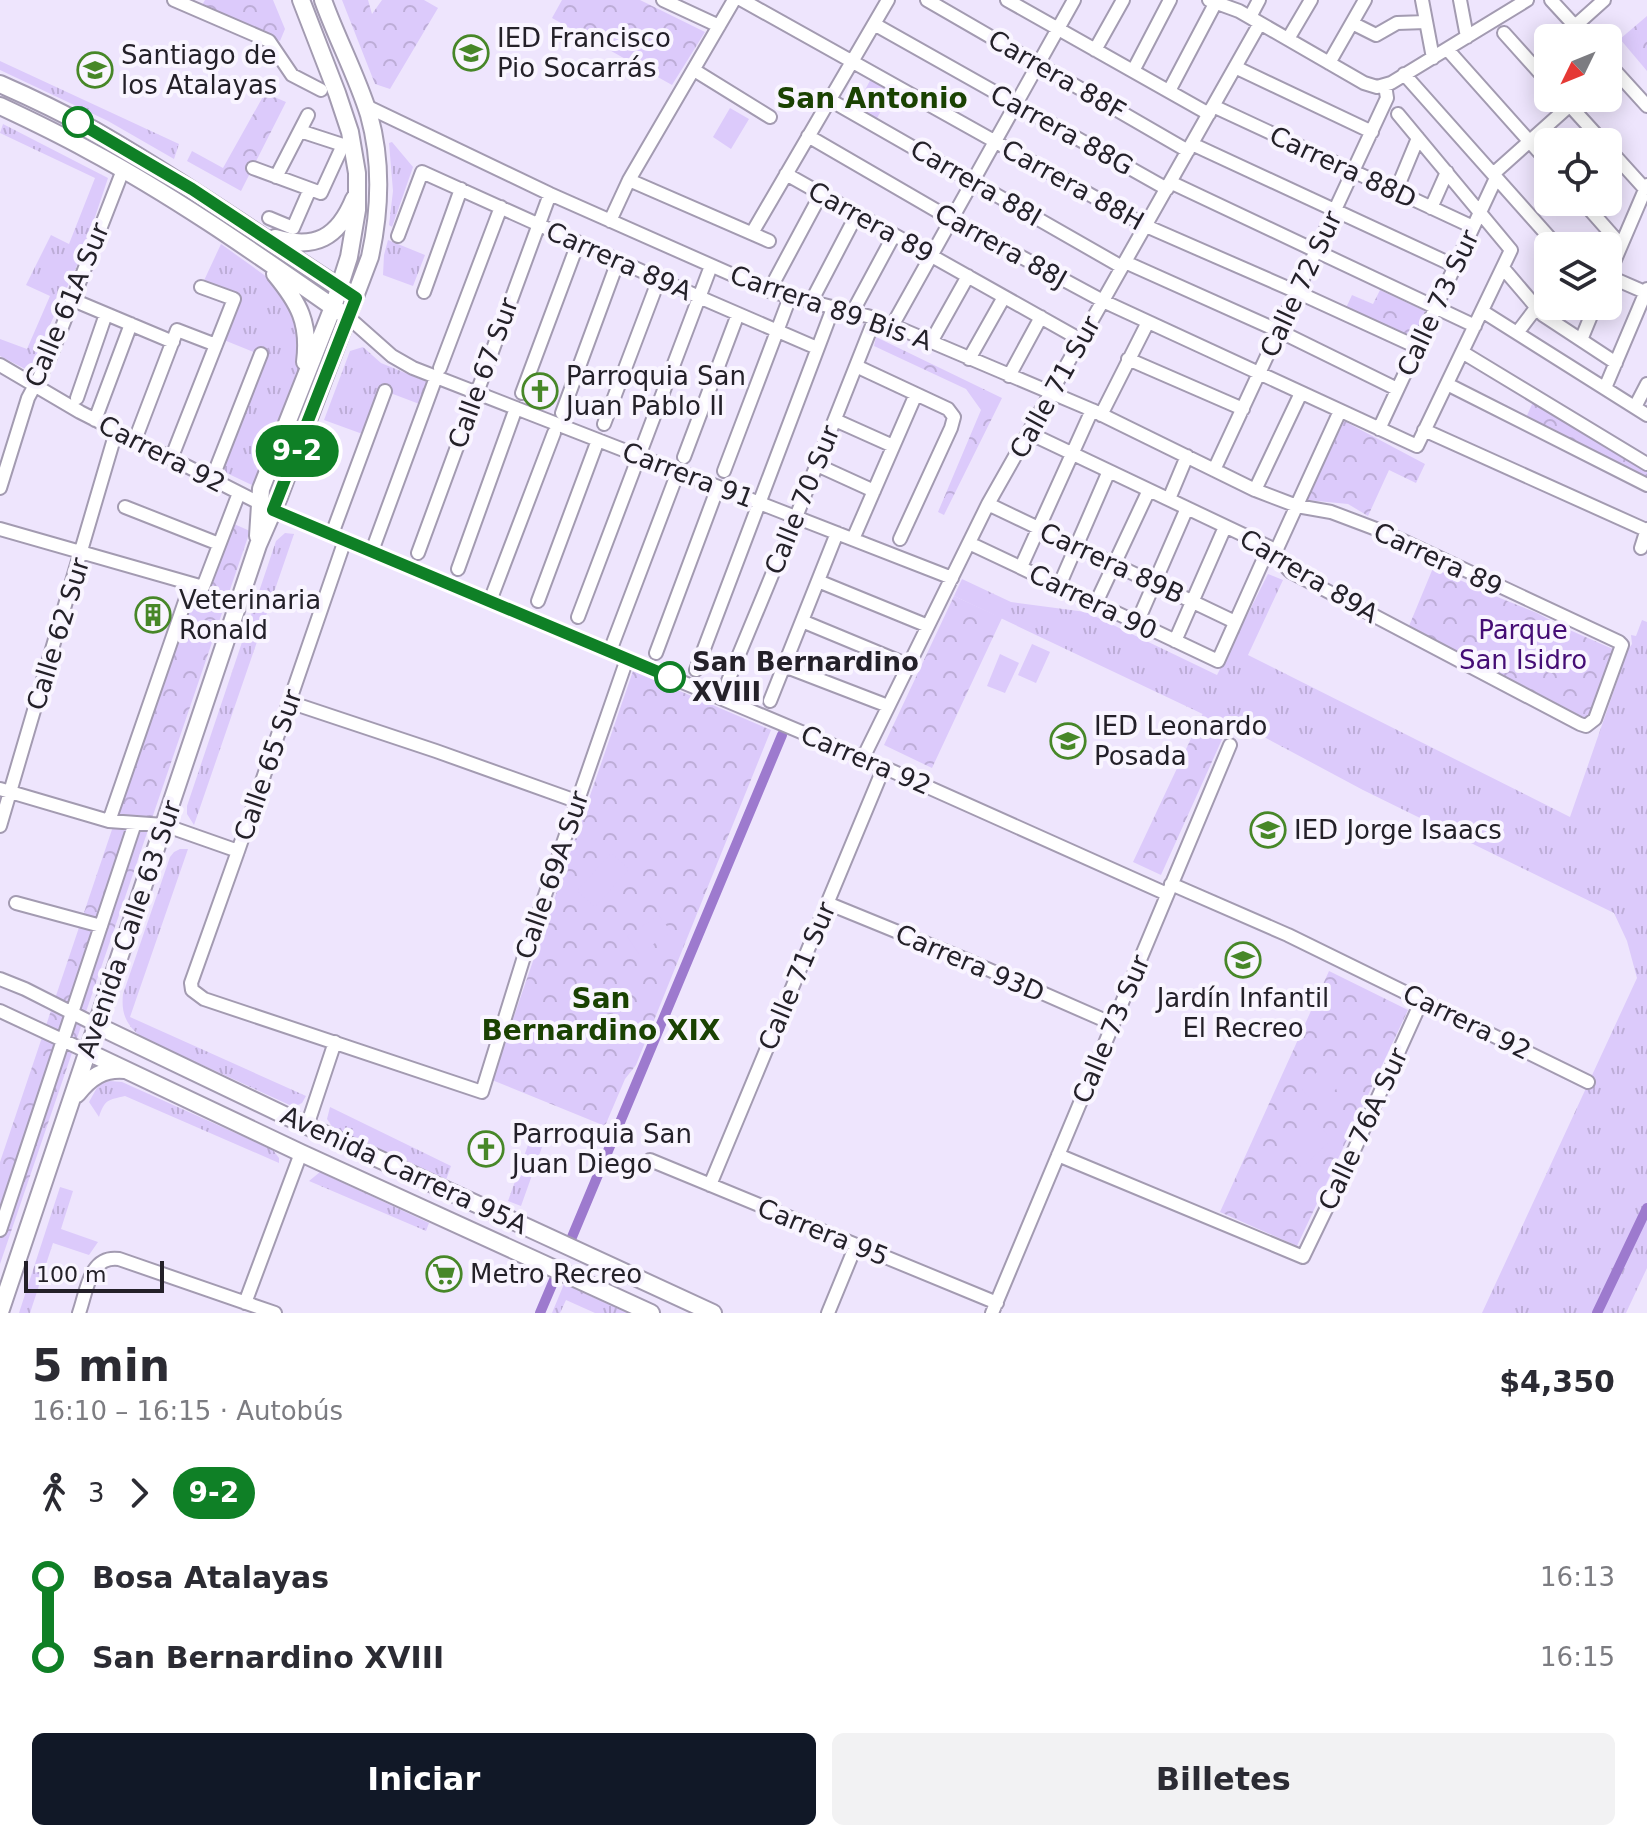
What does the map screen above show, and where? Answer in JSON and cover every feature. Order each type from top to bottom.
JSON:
[{"type":"main road","name":"Avenida Calle 63 Sur","points":[[267,506],[261,489],[333,307],[355,229],[357,190],[345,115],[301,0]]},
{"type":"main road","name":"Avenida Calle 63 Sur","points":[[0,1312],[258,545],[267,506],[356,298],[373,241],[378,193],[375,145],[366,106],[323,0]]},
{"type":"main road","points":[[0,84],[96,132],[192,189],[356,298]]},
{"type":"main road","points":[[0,106],[123,170],[259,255],[348,317]]},
{"type":"main road","points":[[256,231],[294,243],[310,243],[330,233],[346,217],[357,190]]},
{"type":"main road","points":[[259,255],[287,288],[304,320],[307,348],[303,383]]},
{"type":"main road","points":[[107,993],[118,1029],[136,1045]]},
{"type":"main road","name":"Avenida Carrera 95A","points":[[96,1025],[713,1313]]},
{"type":"main road","name":"Avenida Carrera 95A","points":[[88,1052],[651,1313]]},
{"type":"main road","points":[[71,1101],[84,1085],[101,1073],[127,1070]]},
{"type":"street","points":[[174,0],[269,41],[292,75],[321,90]]},
{"type":"street","points":[[663,0],[719,26]]},
{"type":"street","points":[[610,221],[629,180],[734,0]]},
{"type":"street","name":"Carrera 88H","points":[[742,0],[1146,226],[1417,347]]},
{"type":"street","points":[[752,233],[888,0]]},
{"type":"street","name":"Carrera 88F","points":[[927,0],[1190,147],[1455,266]]},
{"type":"street","name":"Carrera 88D","points":[[1007,0],[1026,4],[1058,29],[1169,91],[1473,227]]},
{"type":"street","points":[[892,326],[1074,0]]},
{"type":"street","points":[[1095,50],[1123,0]]},
{"type":"street","points":[[1133,71],[1170,0]]},
{"type":"street","name":"Calle 71 Sur","points":[[863,758],[988,504],[1235,67],[1255,20],[1259,0]]},
{"type":"street","points":[[1288,39],[1311,0]]},
{"type":"street","points":[[1329,63],[1365,0]]},
{"type":"street","points":[[1422,0],[1433,58]]},
{"type":"street","points":[[1460,0],[1467,37]]},
{"type":"street","points":[[1499,0],[1502,16]]},
{"type":"street","points":[[1169,91],[1214,1],[1386,92],[1404,74],[1527,0]]},
{"type":"street","points":[[1551,0],[1573,24]]},
{"type":"street","points":[[1577,24],[1604,0]]},
{"type":"street","points":[[1352,23],[1376,35],[1397,23],[1426,22]]},
{"type":"street","name":"Carrera 88G","points":[[874,24],[1168,186],[1475,326]]},
{"type":"street","points":[[1504,33],[1534,66]]},
{"type":"street","points":[[1447,49],[1534,147]]},
{"type":"street","points":[[1235,67],[1372,132]]},
{"type":"street","points":[[694,70],[770,117]]},
{"type":"street","points":[[1404,74],[1544,232]]},
{"type":"street","points":[[1622,78],[1647,106]]},
{"type":"street","name":"Calle 72 Sur","points":[[1214,470],[1372,132],[1386,92]]},
{"type":"street","name":"Carrera 88I","points":[[830,100],[1124,264],[1279,331],[1397,389]]},
{"type":"street","name":"Carrera 89 Bis A","points":[[366,106],[550,194],[769,291],[875,318],[1097,413],[1255,490],[1297,506]]},
{"type":"street","name":"Calle 73 Sur","points":[[1379,429],[1480,213],[1494,176],[1558,112]]},
{"type":"street","points":[[1579,112],[1592,128]]},
{"type":"street","points":[[1398,114],[1511,250],[1424,430],[1647,530],[1641,548]]},
{"type":"street","points":[[276,177],[308,115]]},
{"type":"street","points":[[269,218],[293,228],[348,144],[300,131]]},
{"type":"street","name":"Carrera 88J","points":[[808,136],[951,219],[1103,301],[1417,446],[1424,430]]},
{"type":"street","points":[[1396,191],[1418,138]]},
{"type":"street","points":[[1622,162],[1646,187],[1622,243]]},
{"type":"street","points":[[253,168],[315,191]]},
{"type":"street","name":"Calle 61A Sur","points":[[0,488],[22,414],[50,357],[123,170]]},
{"type":"street","name":"Carrera 89A","points":[[398,236],[422,172],[817,348]]},
{"type":"street","points":[[1431,208],[1447,172]]},
{"type":"street","name":"Carrera 89","points":[[786,174],[1081,340]]},
{"type":"street","points":[[629,180],[769,241]]},
{"type":"street","points":[[424,292],[461,189]]},
{"type":"street","name":"Calle 67 Sur","points":[[418,553],[550,194]]},
{"type":"street","points":[[769,291],[821,194]]},
{"type":"street","points":[[372,551],[501,207]]},
{"type":"street","points":[[811,302],[857,214]]},
{"type":"street","points":[[1595,216],[1610,232]]},
{"type":"street","points":[[852,313],[894,235]]},
{"type":"street","points":[[522,393],[578,243]]},
{"type":"street","points":[[562,413],[618,261]]},
{"type":"street","points":[[578,617],[711,266]]},
{"type":"street","points":[[1503,268],[1534,301]]},
{"type":"street","points":[[931,342],[968,276]]},
{"type":"street","points":[[604,424],[659,279]]},
{"type":"street","points":[[1605,388],[1646,292],[1622,282]]},
{"type":"street","points":[[171,459],[234,299],[201,287]]},
{"type":"street","points":[[724,471],[790,297]]},
{"type":"street","points":[[969,359],[1004,297]]},
{"type":"street","points":[[73,300],[131,324],[216,345]]},
{"type":"street","points":[[696,670],[833,308]]},
{"type":"street","points":[[1482,311],[1647,415]]},
{"type":"street","points":[[77,398],[106,314]]},
{"type":"street","points":[[684,457],[738,314]]},
{"type":"street","name":"Carrera 91","points":[[348,317],[402,363],[952,578]]},
{"type":"street","points":[[1009,376],[1041,317]]},
{"type":"street","name":"Calle 70 Sur","points":[[728,681],[875,318]]},
{"type":"street","points":[[1517,333],[1534,318]]},
{"type":"street","points":[[1556,320],[1616,363]]},
{"type":"street","points":[[1581,340],[1589,320]]},
{"type":"street","points":[[1021,567],[1072,453],[1148,322]]},
{"type":"street","points":[[95,420],[131,324]]},
{"type":"street","points":[[135,440],[175,336]]},
{"type":"street","points":[[1462,352],[1647,464]]},
{"type":"street","points":[[212,479],[261,354]]},
{"type":"street","points":[[1128,359],[1243,409]]},
{"type":"street","name":"Carrera 92","points":[[0,365],[95,420],[267,506],[1169,889],[1288,935],[1588,1082]]},
{"type":"street","points":[[856,366],[948,409],[954,417],[900,539]]},
{"type":"street","points":[[1447,384],[1647,485]]},
{"type":"street","points":[[1635,407],[1647,384]]},
{"type":"street","name":"Calle 65 Sur","points":[[335,1042],[204,999],[192,990],[191,983],[289,702],[385,391]]},
{"type":"street","points":[[1255,490],[1301,393]]},
{"type":"street","points":[[853,539],[916,394]]},
{"type":"street","points":[[458,569],[516,408]]},
{"type":"street","points":[[1235,622],[1297,506],[1340,411]]},
{"type":"street","points":[[835,420],[893,446]]},
{"type":"street","points":[[490,601],[554,433]]},
{"type":"street","name":"Carrera 89A","points":[[1029,433],[1272,549],[1291,572],[1586,726]]},
{"type":"street","points":[[538,601],[598,440]]},
{"type":"street","name":"Calle 62 Sur","points":[[0,826],[5,791],[82,553],[113,442]]},
{"type":"street","points":[[1169,499],[1187,456]]},
{"type":"street","points":[[817,465],[874,491]]},
{"type":"street","points":[[1059,586],[1109,471]]},
{"type":"street","points":[[610,651],[676,477]]},
{"type":"street","points":[[656,653],[718,487]]},
{"type":"street","points":[[1096,603],[1149,490]]},
{"type":"street","points":[[109,821],[197,585],[219,544],[239,493]]},
{"type":"street","name":"Carrera 89B","points":[[988,504],[1235,622]]},
{"type":"street","name":"Carrera 89","points":[[1297,506],[1331,512],[1384,532],[1619,642],[1622,645],[1595,719],[1586,726]]},
{"type":"street","points":[[125,507],[219,544]]},
{"type":"street","points":[[1137,623],[1187,508]]},
{"type":"street","points":[[1175,641],[1225,527]]},
{"type":"street","points":[[0,529],[197,585]]},
{"type":"street","points":[[770,701],[837,533]]},
{"type":"street","name":"Carrera 90","points":[[969,543],[1218,661],[1235,622]]},
{"type":"street","points":[[818,581],[928,626]]},
{"type":"street","points":[[802,621],[908,665]]},
{"type":"street","name":"Calle 69A Sur","points":[[335,1042],[482,1092],[527,947],[627,659]]},
{"type":"street","points":[[784,666],[888,706]]},
{"type":"street","points":[[289,702],[576,801]]},
{"type":"street","name":"Calle 73 Sur","points":[[994,1308],[1230,745]]},
{"type":"street","name":"Calle 71 Sur","points":[[710,1185],[884,767]]},
{"type":"street","points":[[5,791],[109,821],[164,825],[238,851]]},
{"type":"street","points":[[0,1230],[135,823]]},
{"type":"street","points":[[16,903],[101,926]]},
{"type":"street","name":"Carrera 93D","points":[[827,903],[1113,1024]]},
{"type":"street","points":[[0,979],[96,1025]]},
{"type":"street","name":"Calle 76A Sur","points":[[1058,1155],[1303,1257],[1422,1000]]},
{"type":"street","points":[[0,1011],[88,1052]]},
{"type":"street","points":[[307,1126],[335,1042]]},
{"type":"street","points":[[245,1303],[301,1153]]},
{"type":"street","name":"Carrera 95","points":[[650,1160],[856,1245],[994,1308]]},
{"type":"street","points":[[828,1313],[856,1245]]},
{"type":"street","points":[[79,1313],[93,1270],[109,1258],[275,1313]]},
{"type":"green space","points":[[205,0],[273,0],[285,29],[280,41],[201,7]]},
{"type":"green space","points":[[342,0],[368,0],[372,14],[382,0],[424,0],[438,8],[390,89],[375,84]]},
{"type":"green space","points":[[562,0],[640,0],[705,32],[672,85],[552,18]]},
{"type":"green space","points":[[1647,16],[1647,71],[1622,41],[1622,37]]},
{"type":"green space","points":[[0,61],[179,144],[174,159],[108,121],[0,70]]},
{"type":"green space","points":[[872,77],[893,89],[876,120],[855,108]]},
{"type":"green space","points":[[265,93],[286,102],[241,191],[187,161],[192,151],[223,168]]},
{"type":"green space","points":[[730,108],[749,119],[731,149],[713,137]]},
{"type":"green space","points":[[3,124],[108,178],[84,250],[29,371],[0,356],[0,339],[27,349],[50,296],[26,285],[51,235],[69,244],[95,178],[0,133]]},
{"type":"green space","points":[[392,142],[413,167],[392,227],[389,225],[393,191],[389,143]]},
{"type":"green space","points":[[388,240],[425,255],[413,286],[383,275]]},
{"type":"green space","points":[[221,244],[274,282],[289,299],[301,343],[299,372],[254,486],[216,468],[261,355],[219,338],[234,300],[201,287]]},
{"type":"green space","points":[[1380,290],[1427,312],[1413,341],[1345,310],[1352,295],[1373,304]]},
{"type":"green space","points":[[876,337],[1002,398],[944,515],[938,512],[981,410],[966,389],[874,346]]},
{"type":"green space","points":[[363,347],[381,363],[430,383],[422,405],[385,391],[368,436],[324,420],[350,351]]},
{"type":"green space","points":[[1533,402],[1647,472],[1647,482],[1525,420]]},
{"type":"green space","points":[[1344,421],[1425,464],[1416,483],[1389,470],[1368,516],[1348,504],[1307,500]]},
{"type":"green space","points":[[234,524],[250,531],[0,1264],[0,1162],[193,589],[208,594]]},
{"type":"green space","points":[[285,533],[294,534],[194,825],[187,814],[187,806],[276,541]]},
{"type":"green space","name":"Parque San Isidro","points":[[1433,568],[1615,650],[1587,719],[1409,626]]},
{"type":"green space","points":[[1268,574],[1283,580],[1248,655],[1570,817],[1632,644],[1631,635],[1636,636],[1642,620],[1647,622],[1647,1268],[1626,1313],[1482,1313],[1637,978],[1627,941],[1614,913],[1363,790],[1249,729],[1232,721],[1228,726],[954,596],[962,579],[1011,602],[1086,612],[1217,675]]},
{"type":"green space","points":[[954,596],[1002,618],[932,768],[884,745]]},
{"type":"green space","points":[[1499,625],[1538,632],[1534,657],[1495,649]]},
{"type":"green space","points":[[1032,644],[1050,652],[1036,683],[1018,675]]},
{"type":"green space","points":[[1000,654],[1019,663],[1005,693],[987,686]]},
{"type":"green space","points":[[633,671],[771,730],[636,1065],[625,1079],[605,1126],[492,1080]]},
{"type":"green space","points":[[1203,713],[1228,726],[1161,875],[1133,862]]},
{"type":"green space","points":[[180,849],[188,849],[130,1017],[306,1096],[302,1103],[294,1107],[141,1037],[126,1018],[123,994],[170,857]]},
{"type":"green space","points":[[611,853],[629,869],[595,907],[577,891]]},
{"type":"green space","points":[[659,915],[671,932],[639,954],[627,936]]},
{"type":"green space","points":[[1329,971],[1408,1010],[1297,1246],[1220,1212]]},
{"type":"green space","points":[[1329,1060],[1347,1078],[1318,1107],[1301,1088]]},
{"type":"green space","points":[[122,1082],[273,1150],[279,1163],[125,1096],[108,1101],[99,1117],[89,1102],[99,1084]]},
{"type":"green space","points":[[330,1107],[451,1166],[446,1180],[333,1128],[327,1119]]},
{"type":"green space","points":[[1313,1121],[1332,1139],[1302,1168],[1285,1149]]},
{"type":"green space","points":[[533,1131],[546,1136],[521,1206],[508,1201]]},
{"type":"green space","points":[[320,1172],[429,1223],[426,1231],[309,1181]]},
{"type":"green space","points":[[60,1187],[73,1191],[61,1229],[98,1242],[89,1255],[53,1243],[30,1313],[19,1313]]},
{"type":"green space","points":[[564,1284],[628,1313],[595,1313],[566,1300],[560,1313],[552,1313]]},
{"type":"waterway","points":[[572,1237],[782,735]]},
{"type":"waterway","points":[[1597,1313],[1647,1208]]},
{"type":"waterway","points":[[540,1313],[554,1280]]},
{"type":"bus line","name":"9-2","points":[[78,122],[192,189],[356,298],[273,510],[670,677]]},
{"type":"place","name":"IED Francisco Pio Socarrás","points":[[471,53]]},
{"type":"place","name":"Santiago de los Atalayas","points":[[95,70]]},
{"type":"place","name":"Parroquia San Juan Pablo II","points":[[540,391]]},
{"type":"place","name":"Veterinaria Ronald","points":[[153,615]]},
{"type":"place","name":"San Bernardino XVIII","points":[[670,677]]},
{"type":"place","name":"IED Leonardo Posada","points":[[1068,741]]},
{"type":"place","name":"IED Jorge Isaacs","points":[[1268,830]]},
{"type":"place","name":"Jardín Infantil El Recreo","points":[[1243,960]]},
{"type":"place","name":"Parroquia San Juan Diego","points":[[486,1149]]},
{"type":"place","name":"Metro Recreo","points":[[444,1274]]},
{"type":"district","name":"San Antonio","points":[[872,98]]},
{"type":"district","name":"San Bernardino XIX","points":[[601,1014]]}]
